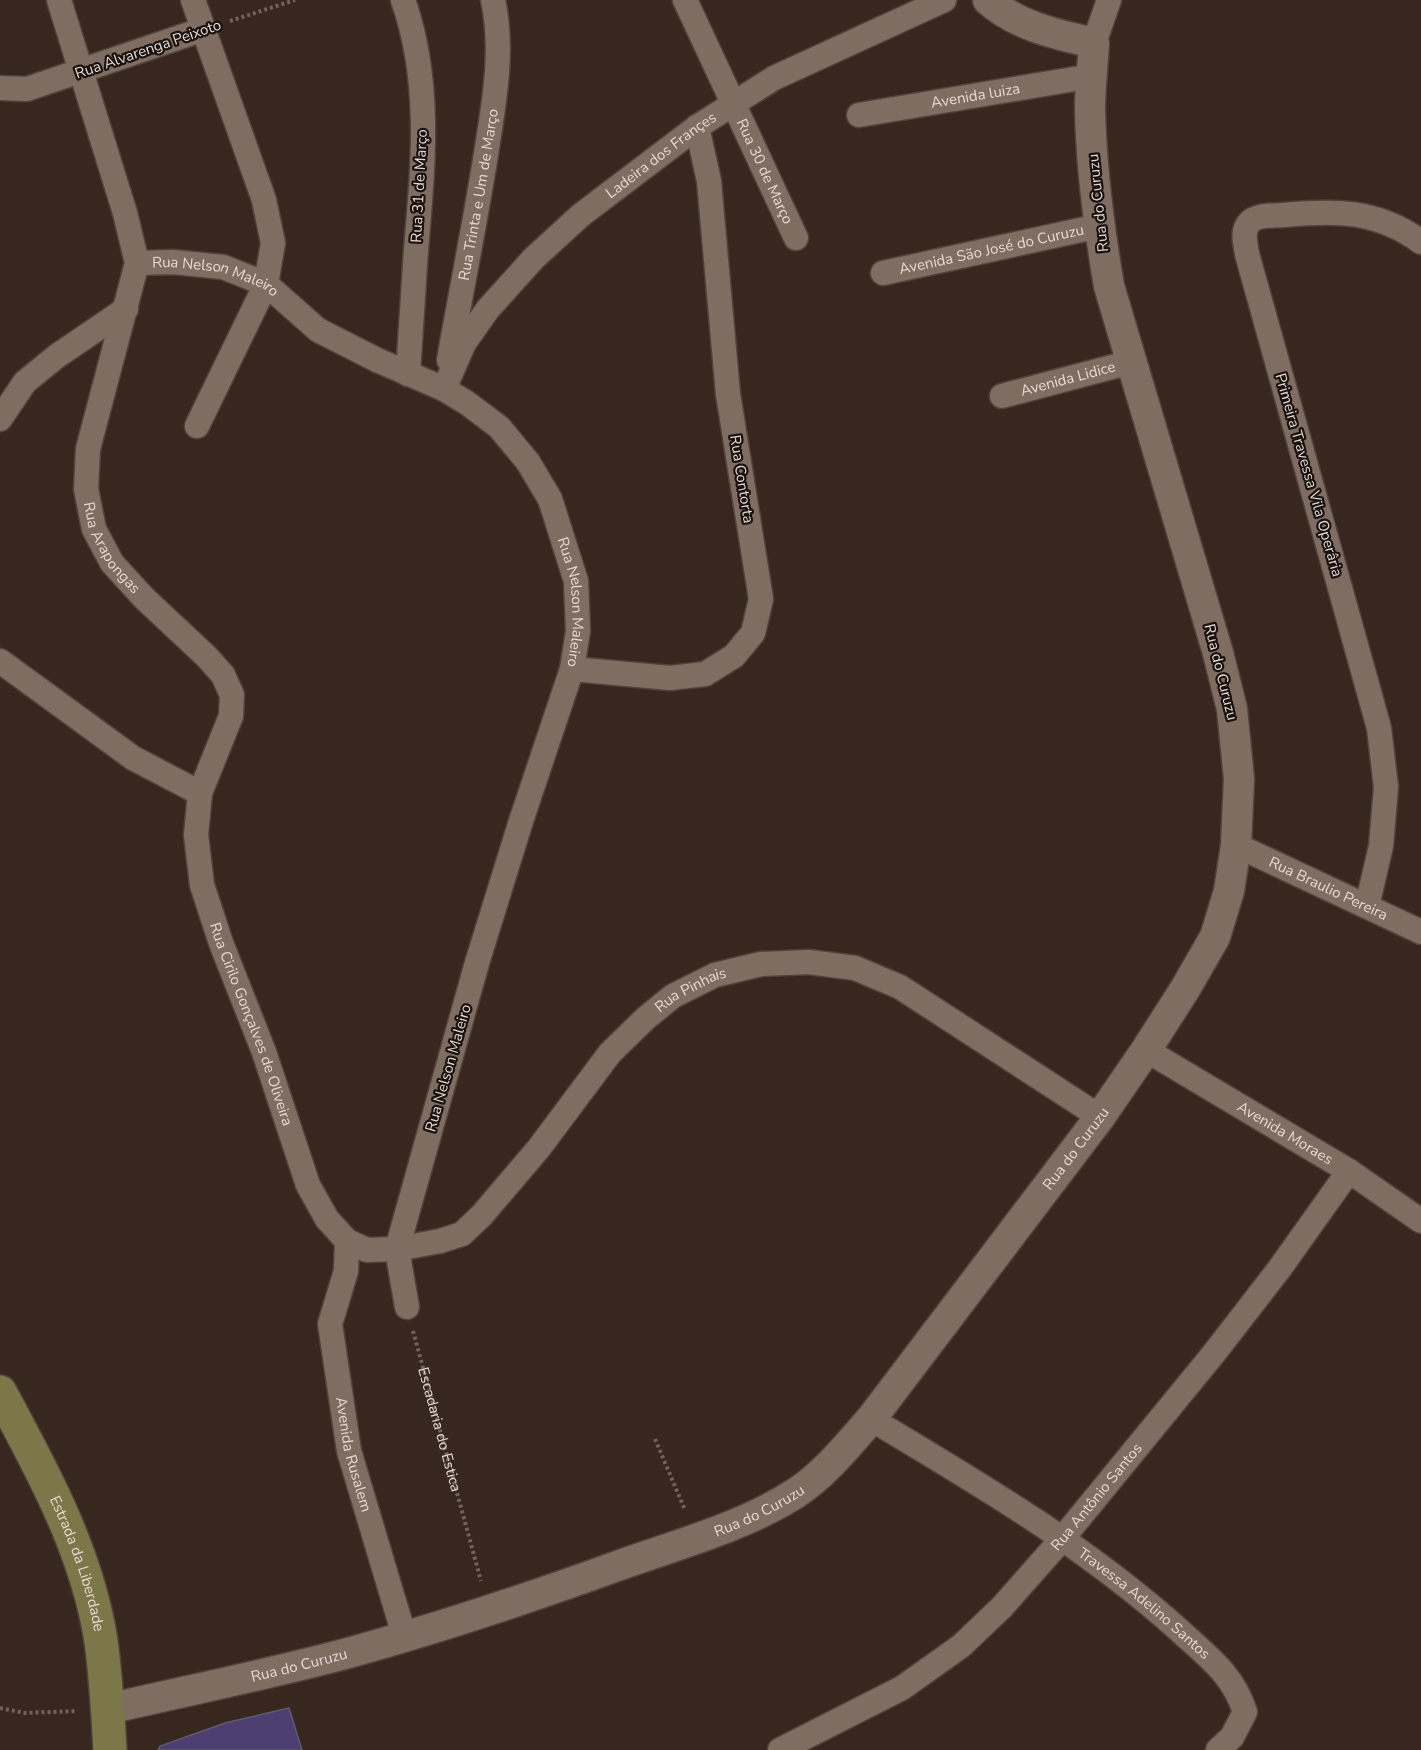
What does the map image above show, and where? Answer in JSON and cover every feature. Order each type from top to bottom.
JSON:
[{"type":"main road","name":"Estrada da Liberdade","points":[[0,1392],[44,1474],[67,1525],[86,1580],[100,1639],[110,1750]]},
{"type":"street","points":[[59,0],[82,71],[137,263]]},
{"type":"street","points":[[193,0],[264,200],[273,243],[266,284],[197,426]]},
{"type":"street","name":"Rua 31 de Março","points":[[403,0],[410,21],[420,76],[424,150],[408,374]]},
{"type":"street","name":"Rua Trinta e Um de Março","points":[[444,389],[482,179],[496,85],[498,50],[493,0]]},
{"type":"street","name":"Rua 30 de Março","points":[[686,0],[796,238]]},
{"type":"street","name":"Ladeira dos Françes","points":[[444,389],[465,343],[488,309],[534,258],[581,215],[697,128],[774,78],[944,0]]},
{"type":"street","points":[[988,0],[1027,24],[1055,34],[1094,43],[1109,0]]},
{"type":"street","name":"Rua Alvarenga Peixoto","points":[[0,88],[27,89],[204,29]]},
{"type":"street","name":"Rua do Curuzu","points":[[108,1709],[351,1652],[488,1609],[594,1575],[754,1515],[797,1492],[829,1465],[871,1419],[1100,1117],[1185,989],[1215,937],[1229,891],[1236,845],[1239,779],[1232,709],[1218,653],[1109,286],[1099,226],[1092,157],[1090,105],[1094,43]]},
{"type":"street","name":"Avenida luiza","points":[[859,115],[1092,76]]},
{"type":"street","name":"Rua Contorta","points":[[572,669],[670,678],[705,674],[734,656],[753,633],[761,599],[728,394],[709,181],[697,128]]},
{"type":"street","name":"Primeira Travessa Vila Operâria","points":[[1367,906],[1381,846],[1386,787],[1379,728],[1247,254],[1244,233],[1249,223],[1258,217],[1320,211],[1352,213],[1377,218],[1409,232],[1421,242]]},
{"type":"street","name":"Avenida São José do Curuzu","points":[[883,273],[1099,226]]},
{"type":"street","name":"Rua Nelson Maleiro","points":[[137,263],[173,262],[223,267],[266,284],[318,330],[444,389],[467,403],[499,428],[528,462],[550,499],[576,581],[578,631],[572,669],[477,963],[397,1250]]},
{"type":"street","name":"Rua Arapongas","points":[[137,263],[88,449],[86,489],[94,529],[112,563],[144,598],[207,657],[223,675],[232,694],[231,716],[200,793]]},
{"type":"street","points":[[0,419],[25,382],[65,350],[126,309]]},
{"type":"street","name":"Avenida Lidice","points":[[1002,396],[1131,362]]},
{"type":"street","points":[[0,661],[134,758],[200,793]]},
{"type":"street","name":"Rua Cirilo Gonçalves de Oliveira","points":[[200,793],[196,835],[202,885],[264,1052],[308,1185],[327,1219],[347,1241]]},
{"type":"street","name":"Rua Braulio Pereira","points":[[1236,845],[1421,932]]},
{"type":"street","name":"Rua Pinhais","points":[[347,1241],[367,1250],[397,1250],[462,1234],[482,1215],[539,1148],[610,1053],[646,1018],[673,996],[715,975],[761,964],[809,962],[855,968],[900,987],[1100,1117]]},
{"type":"street","name":"Avenida Moraes","points":[[1146,1050],[1349,1171],[1421,1221]]},
{"type":"street","name":"Rua Antônio Santos","points":[[780,1750],[902,1688],[961,1646],[1002,1607],[1062,1539],[1215,1352],[1280,1268],[1349,1171]]},
{"type":"street","name":"Avenida Rusalem","points":[[347,1241],[346,1270],[330,1324],[349,1451],[404,1635]]},
{"type":"street","points":[[397,1250],[407,1307]]},
{"type":"street","name":"Travessa Adelino Santos","points":[[871,1419],[970,1479],[1062,1539],[1153,1608],[1225,1672],[1239,1695],[1245,1712],[1232,1737],[1218,1750]]},
{"type":"path","name":"Rua Alvarenga Peixoto","points":[[204,29],[294,0]]},
{"type":"path","name":"Escadaria do Estica","points":[[407,1307],[488,1609]]},
{"type":"path","points":[[655,1439],[689,1520]]},
{"type":"path","points":[[0,1708],[25,1713],[108,1709]]},
{"type":"building","points":[[289,1708],[302,1750],[158,1750],[160,1746],[225,1723]]}]
